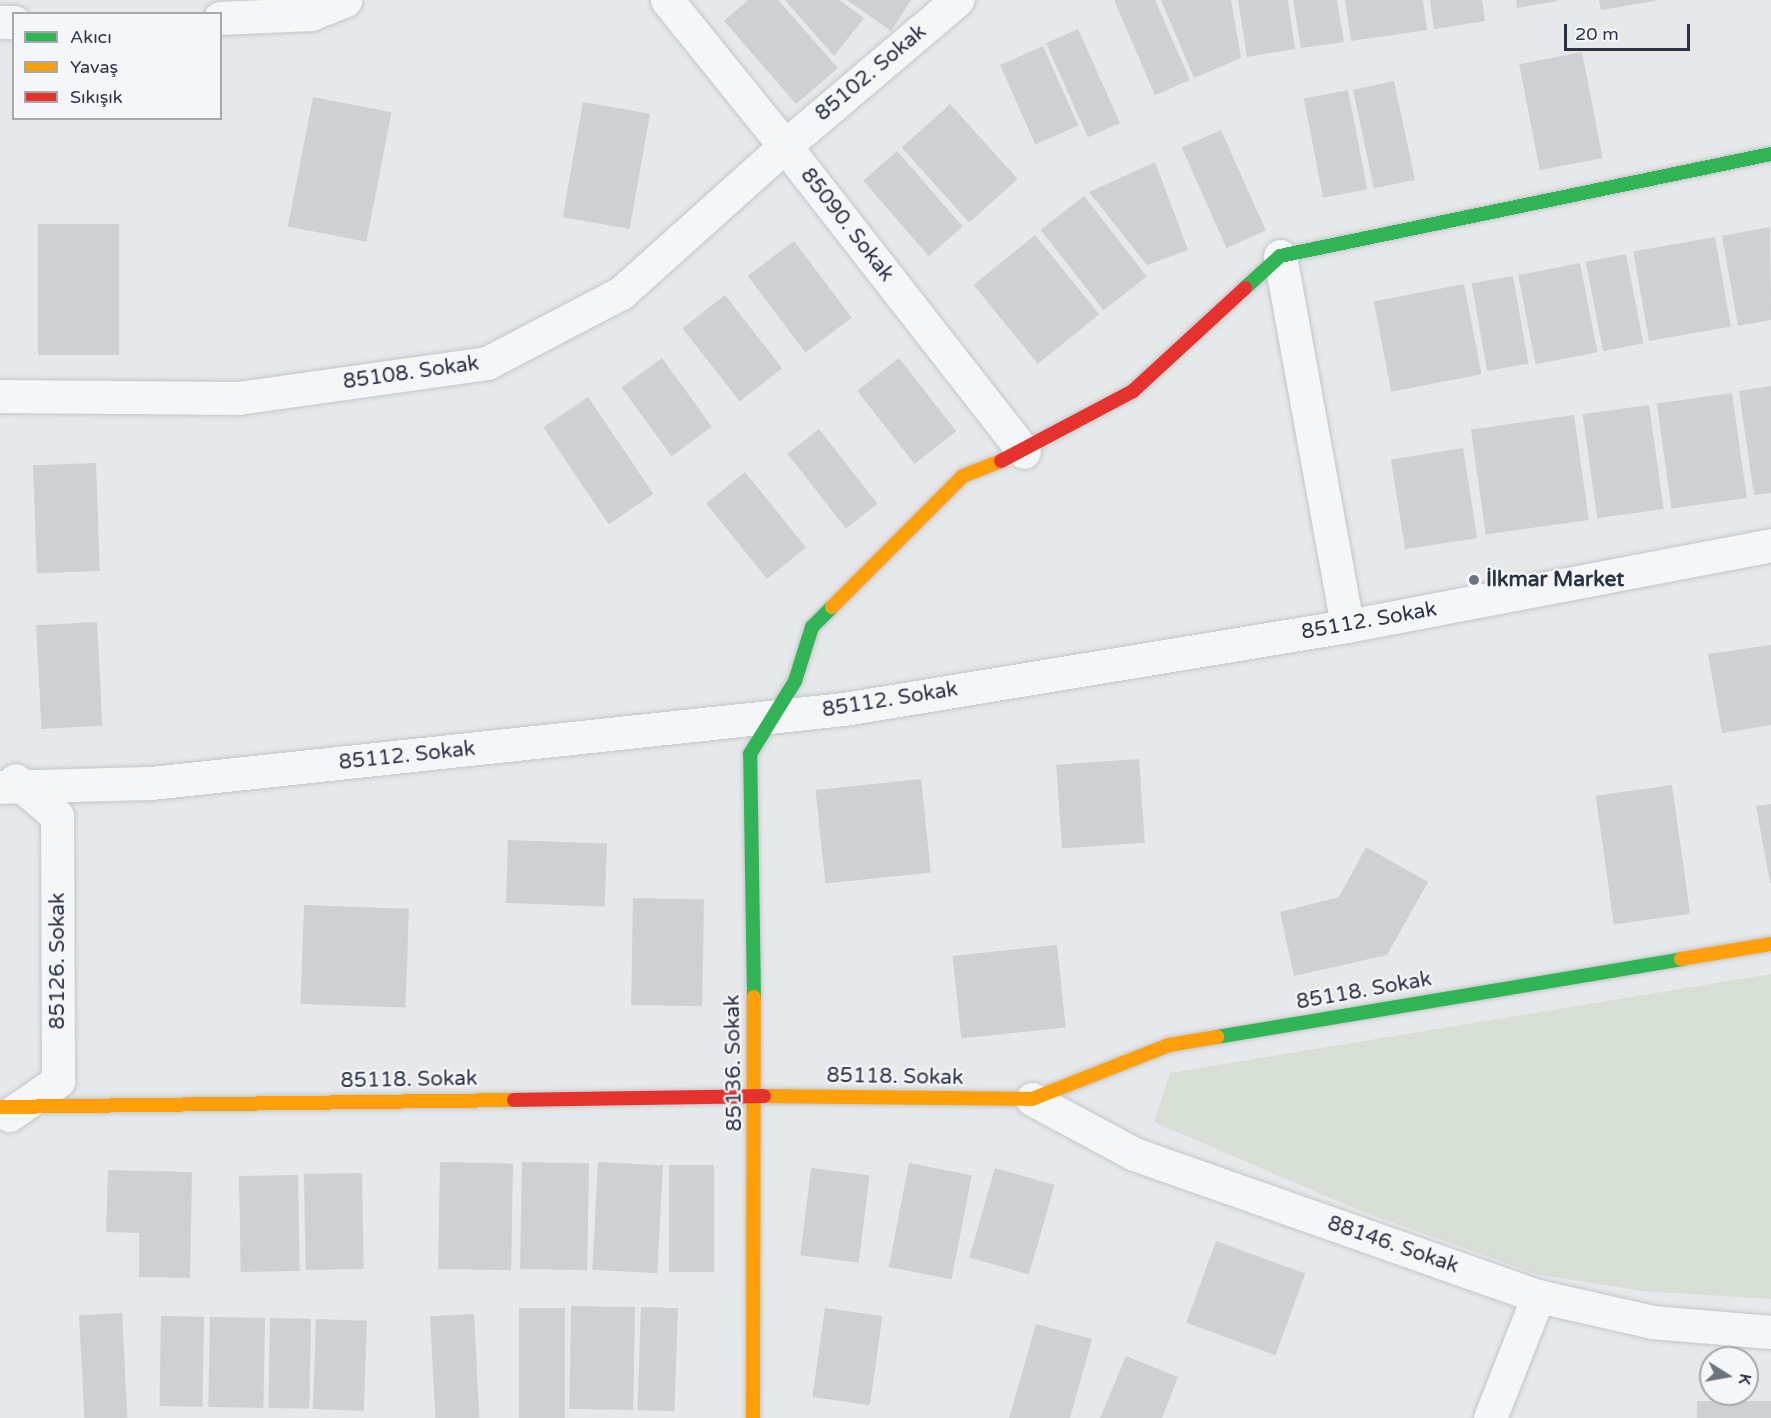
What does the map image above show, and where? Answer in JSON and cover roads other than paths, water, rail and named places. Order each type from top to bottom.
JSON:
[{"type":"street","points":[[222,18],[311,14],[345,0]]},
{"type":"street","name":"85090. Sokak","points":[[666,0],[785,146],[1024,452]]},
{"type":"street","name":"85102. Sokak","points":[[785,146],[957,0]]},
{"type":"street","name":"85108. Sokak","points":[[0,396],[238,398],[487,363],[621,293],[785,146]]},
{"type":"street","points":[[1347,626],[1280,255],[1771,154]]},
{"type":"street","name":"85136. Sokak","points":[[753,1418],[756,1096],[750,754],[776,716],[795,681],[812,627],[963,476],[1024,452],[1133,391],[1280,255]]},
{"type":"street","name":"85112. Sokak","points":[[7,780],[151,783],[844,709],[1347,626],[1771,545]]},
{"type":"street","name":"85126. Sokak","points":[[7,780],[57,816],[58,1081],[7,1112]]},
{"type":"street","name":"85118. Sokak","points":[[7,1112],[756,1096],[1032,1099],[1169,1046],[1771,944]]},
{"type":"street","name":"88146. Sokak","points":[[1032,1099],[1134,1154],[1538,1296],[1652,1322],[1771,1332]]},
{"type":"street","points":[[1490,1418],[1538,1296]]},
{"type":"place","name":"İlkmar Market","points":[[1474,580]]}]
